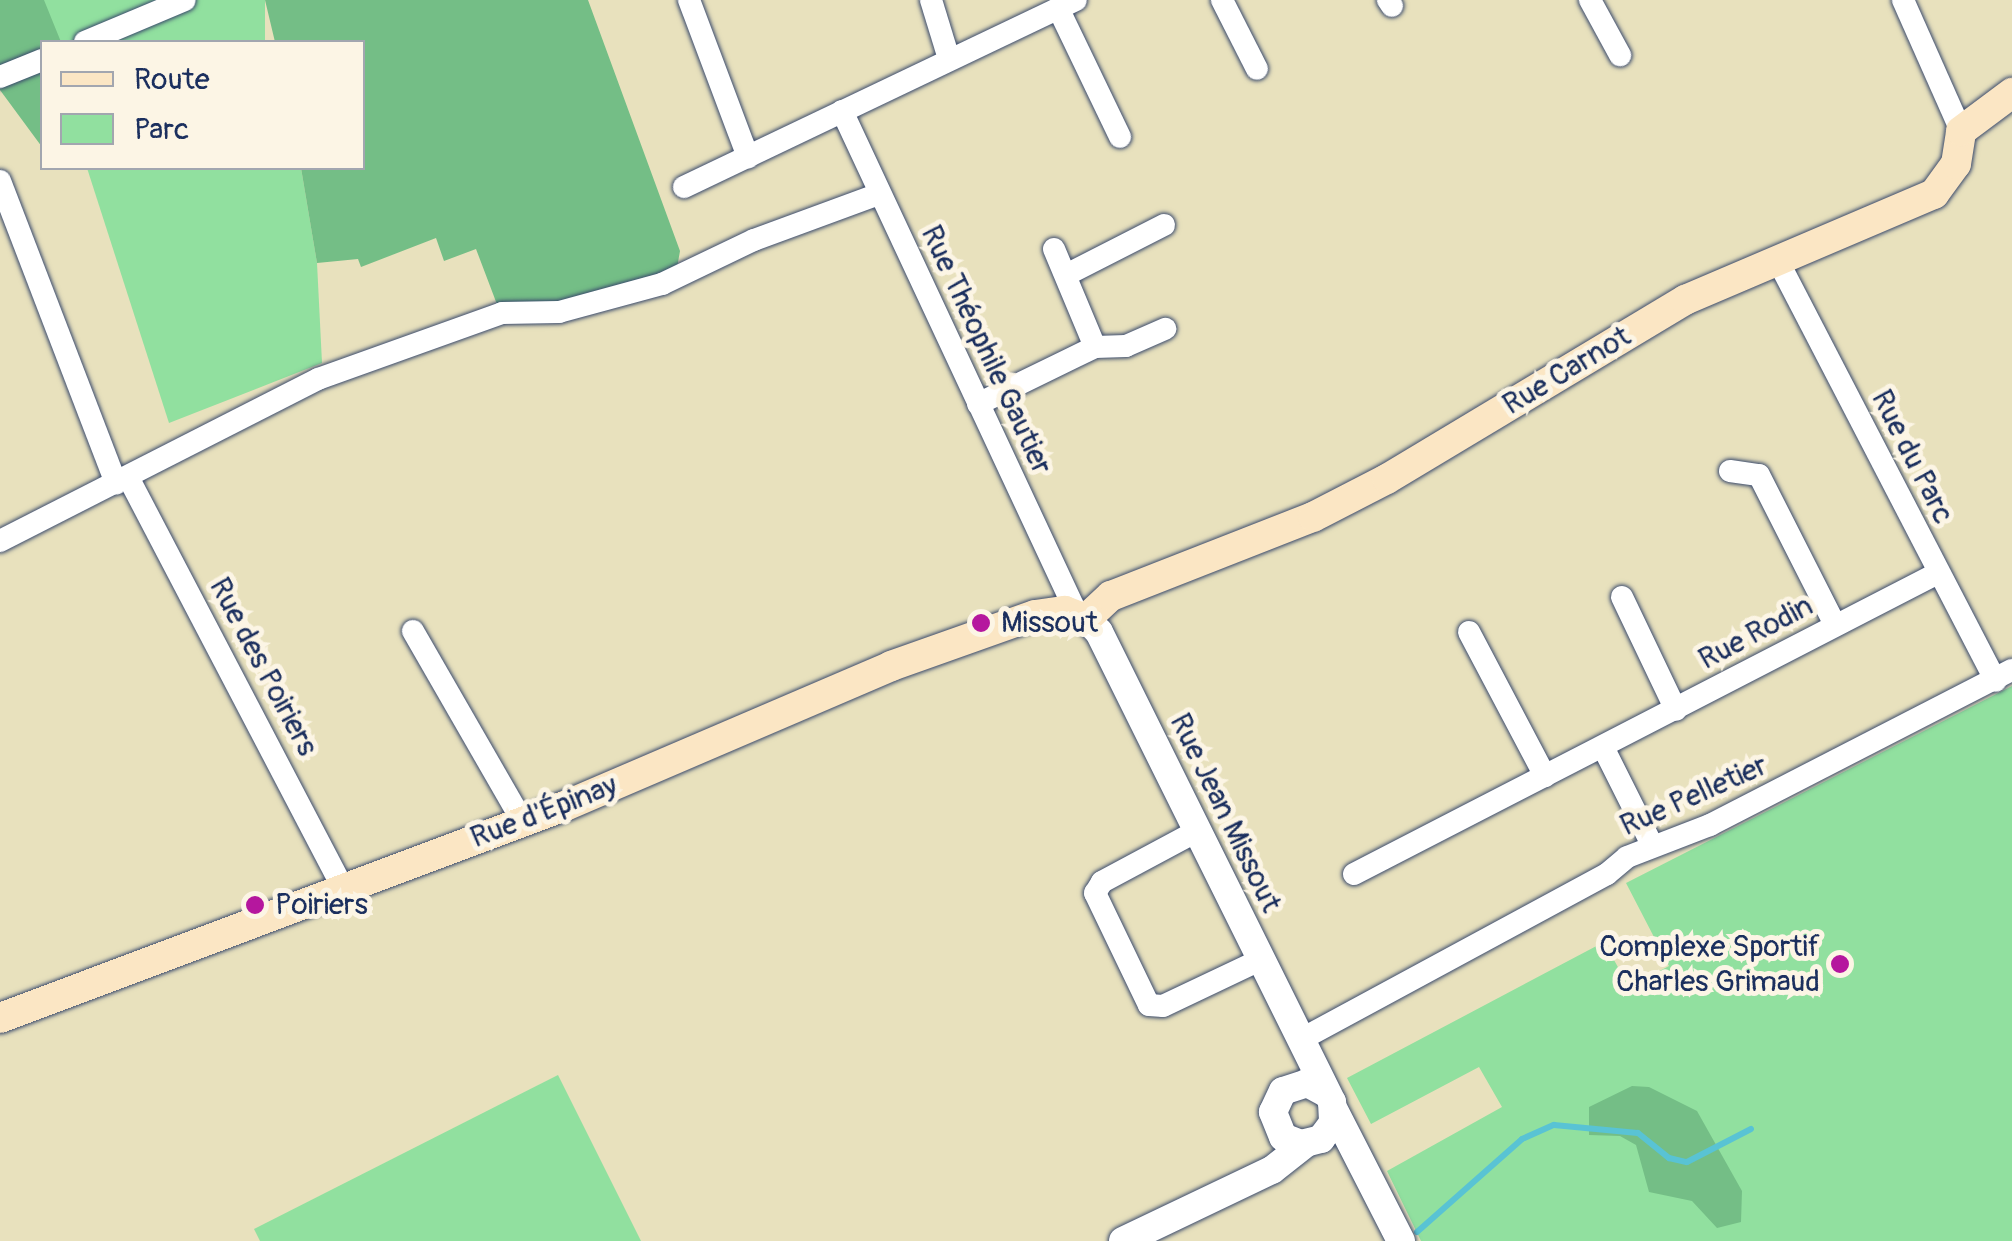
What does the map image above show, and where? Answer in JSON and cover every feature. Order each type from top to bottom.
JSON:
[{"type":"main road","points":[[1961,131],[2012,92]]},
{"type":"main road","name":"Rue Carnot","points":[[1082,616],[1111,596],[1313,517],[1387,480],[1684,300],[1934,194],[1956,164],[1961,131]]},
{"type":"main road","name":"Rue d'Épinay","points":[[0,1018],[522,822],[892,666],[1035,615],[1082,616]]},
{"type":"street","points":[[89,40],[185,0]]},
{"type":"street","points":[[689,0],[748,157]]},
{"type":"street","points":[[931,0],[949,59]]},
{"type":"street","points":[[1222,0],[1257,69]]},
{"type":"street","points":[[1590,0],[1620,55]]},
{"type":"street","points":[[1904,0],[1961,131]]},
{"type":"street","points":[[684,187],[1067,4],[1120,137]]},
{"type":"street","points":[[0,76],[40,61]]},
{"type":"street","name":"Rue Théophile Gautier","points":[[842,112],[1082,616]]},
{"type":"street","name":"Rue des Poiriers","points":[[0,181],[122,480],[342,887]]},
{"type":"street","points":[[0,540],[203,441],[252,408],[368,359],[502,314],[559,312],[662,284],[754,240],[879,194]]},
{"type":"street","points":[[1066,275],[1164,225]]},
{"type":"street","points":[[1054,249],[1094,347]]},
{"type":"street","name":"Rue du Parc","points":[[1777,259],[1938,573],[2004,676]]},
{"type":"street","points":[[978,404],[1094,347],[1126,346],[1164,330]]},
{"type":"street","points":[[1730,471],[1759,475],[1835,625]]},
{"type":"street","name":"Rue Rodin","points":[[1354,874],[1938,573]]},
{"type":"street","points":[[1622,597],[1676,710]]},
{"type":"street","name":"Rue Jean Missout","points":[[1082,616],[1197,831],[1300,1040],[1323,1120],[1361,1162],[1401,1241]]},
{"type":"street","points":[[413,631],[522,822]]},
{"type":"street","points":[[1469,632],[1545,776]]},
{"type":"street","name":"Rue Pelletier","points":[[1300,1040],[1652,845],[1710,825],[2004,676]]},
{"type":"street","points":[[1604,748],[1652,845]]},
{"type":"street","points":[[1197,831],[1102,882],[1095,893],[1149,1005],[1163,1006],[1260,960]]},
{"type":"street","points":[[1255,1178],[1276,1127],[1274,1108],[1286,1088],[1300,1040]]},
{"type":"street","points":[[1286,1088],[1307,1083],[1323,1120]]},
{"type":"street","points":[[1276,1127],[1323,1120]]},
{"type":"street","points":[[1123,1241],[1255,1178],[1323,1120]]},
{"type":"green space","points":[[0,0],[44,0],[60,40],[40,40],[40,144],[0,90]]},
{"type":"green space","points":[[44,0],[265,0],[265,40],[44,40]]},
{"type":"green space","points":[[265,0],[588,0],[680,251],[677,268],[562,303],[498,307],[476,249],[444,261],[436,238],[361,267],[358,259],[317,263],[301,170],[365,170],[365,40],[275,40]]},
{"type":"green space","points":[[88,170],[301,170],[317,263],[322,363],[169,423]]},
{"type":"green space","name":"Complexe Sportif Charles Grimaud","points":[[2012,686],[2012,1241],[1421,1241],[1387,1171],[1502,1107],[1479,1067],[1371,1124],[1347,1078],[1604,942],[1629,987],[1669,966],[1626,883]]},
{"type":"green space","points":[[558,1075],[641,1241],[260,1241],[254,1229]]},
{"type":"green space","points":[[1632,1086],[1649,1087],[1697,1111],[1742,1191],[1741,1222],[1717,1228],[1692,1201],[1649,1192],[1636,1145],[1620,1136],[1589,1135],[1589,1107]]},
{"type":"waterway","points":[[1417,1232],[1522,1139],[1554,1125],[1638,1133],[1669,1158],[1687,1162],[1751,1129]]},
{"type":"place","name":"Missout","points":[[981,623]]},
{"type":"place","name":"Poiriers","points":[[255,905]]},
{"type":"place","name":"Complexe Sportif Charles Grimaud","points":[[1840,964]]}]
